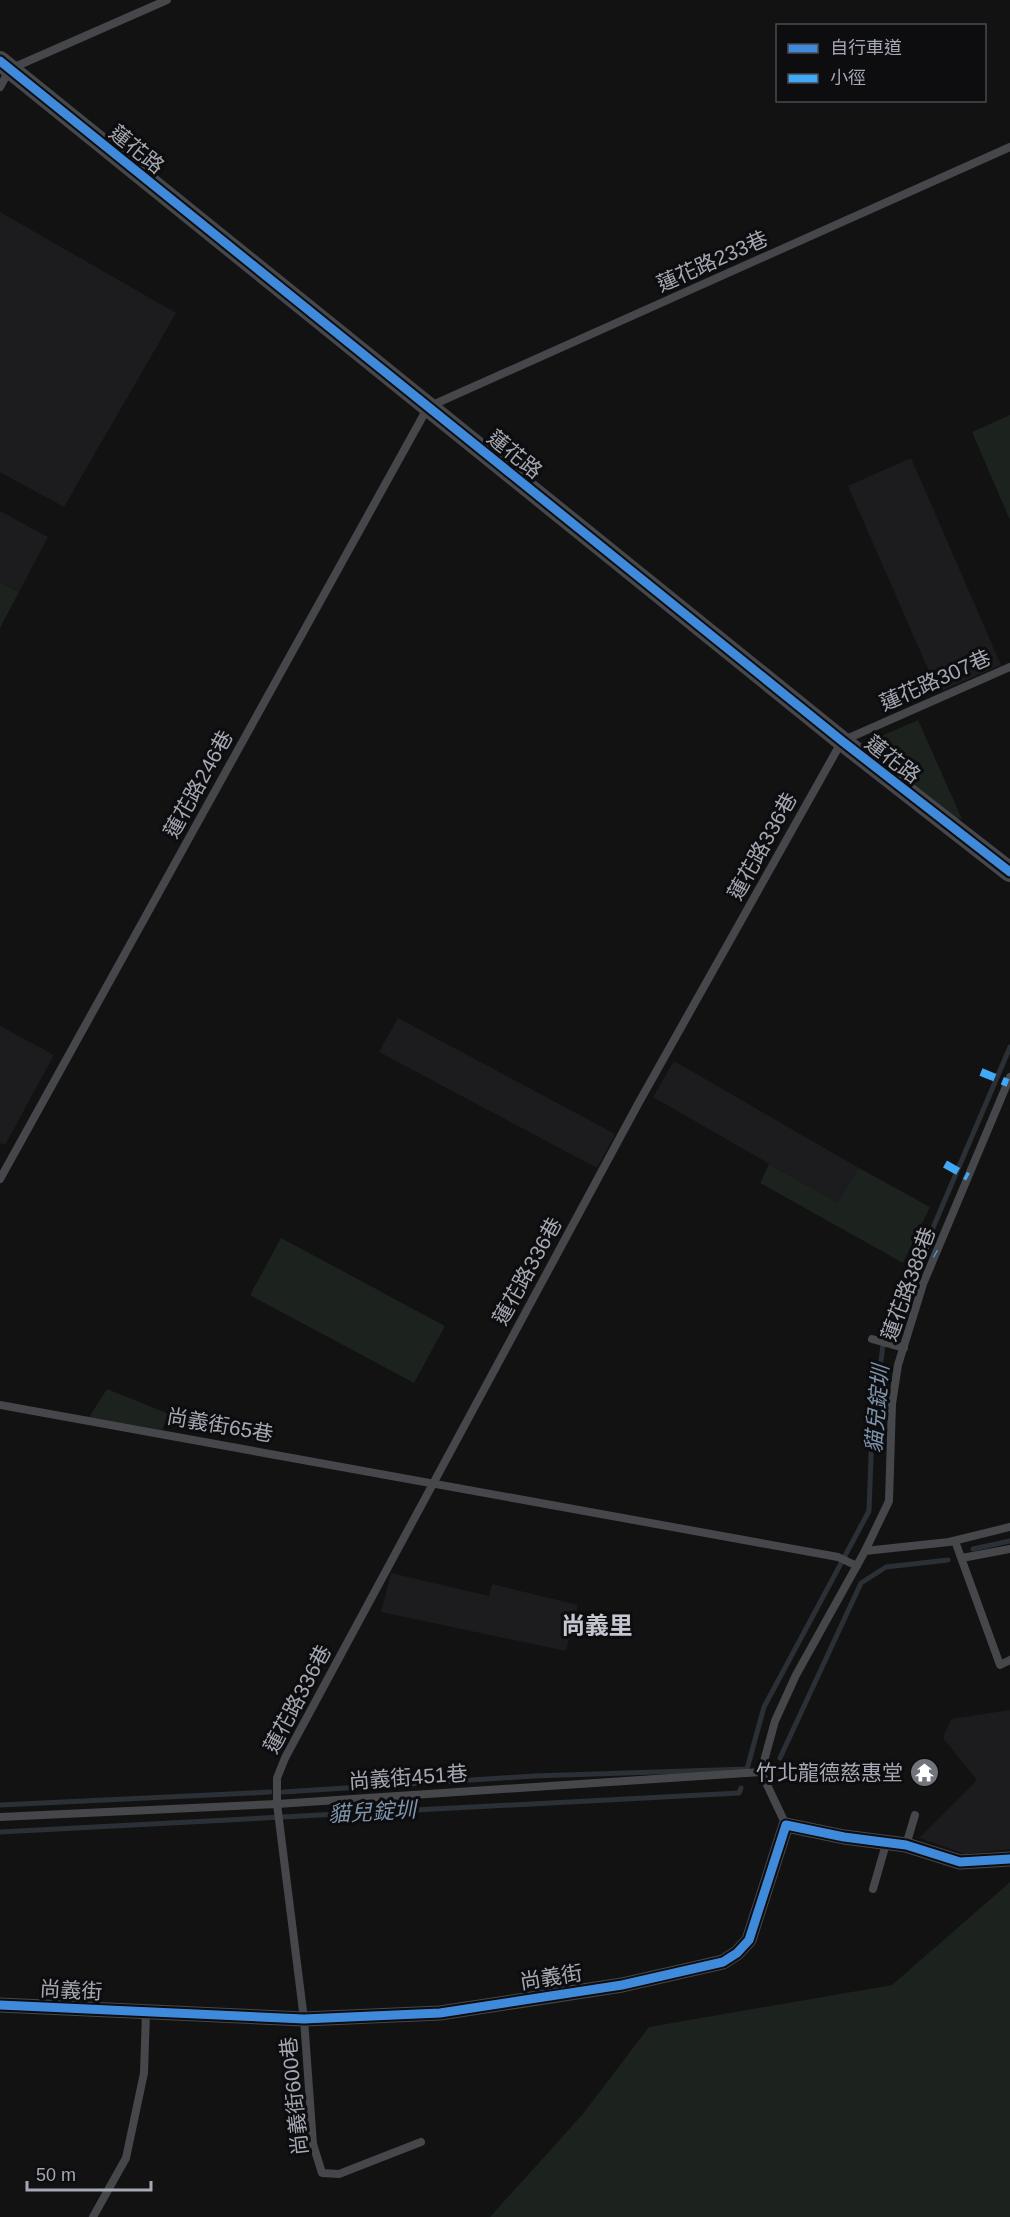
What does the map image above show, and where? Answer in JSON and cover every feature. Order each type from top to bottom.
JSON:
[{"type":"street","name":"蓮花路","points":[[5,65],[842,741],[1010,872]]},
{"type":"street","points":[[786,1825],[886,1844],[906,1845],[960,1862],[1010,1859]]},
{"type":"street","name":"尚義街","points":[[0,2004],[304,2019],[440,2013],[622,1985],[723,1962],[737,1953],[749,1940],[786,1825]]},
{"type":"lane","points":[[0,87],[5,65],[167,0]]},
{"type":"lane","name":"蓮花路233巷","points":[[428,407],[1010,147]]},
{"type":"lane","name":"蓮花路246巷","points":[[0,1179],[3,1168],[428,407]]},
{"type":"lane","name":"蓮花路307巷","points":[[842,741],[1010,667]]},
{"type":"lane","name":"蓮花路336巷","points":[[304,2019],[277,1804],[277,1778],[285,1758],[638,1104],[842,741]]},
{"type":"lane","name":"蓮花路388巷","points":[[761,1772],[775,1721],[783,1703],[889,1502],[892,1404],[903,1348],[923,1284],[1010,1077]]},
{"type":"lane","points":[[872,1340],[903,1348]]},
{"type":"lane","name":"尚義街65巷","points":[[0,1405],[434,1481],[838,1557],[857,1566]]},
{"type":"lane","points":[[865,1551],[955,1540],[1010,1527]]},
{"type":"lane","points":[[955,1540],[1000,1665],[1010,1660]]},
{"type":"lane","points":[[962,1558],[1010,1549]]},
{"type":"lane","points":[[761,1772],[786,1825]]},
{"type":"lane","name":"尚義街451巷","points":[[0,1817],[277,1804],[761,1772]]},
{"type":"lane","points":[[906,1845],[915,1815]]},
{"type":"lane","points":[[873,1889],[886,1844]]},
{"type":"lane","points":[[93,2217],[126,2158],[144,2073],[146,2012]]},
{"type":"lane","name":"尚義街600巷","points":[[304,2019],[313,2144],[322,2173],[339,2174],[421,2142]]},
{"type":"shaded area","points":[[0,212],[176,313],[64,507],[0,472]]},
{"type":"shaded area","points":[[1010,415],[1010,520],[972,432]]},
{"type":"shaded area","points":[[911,458],[1001,665],[938,692],[848,486]]},
{"type":"shaded area","points":[[0,511],[48,537],[19,592],[0,582]]},
{"type":"shaded area","points":[[0,582],[19,592],[0,628]]},
{"type":"shaded area","points":[[918,720],[962,819],[954,818],[863,744]]},
{"type":"shaded area","points":[[398,1018],[615,1134],[597,1168],[379,1052]]},
{"type":"shaded area","points":[[0,1026],[54,1055],[5,1145],[0,1143]]},
{"type":"shaded area","points":[[674,1061],[859,1168],[839,1204],[653,1097]]},
{"type":"shaded area","points":[[769,1164],[838,1203],[859,1168],[930,1207],[903,1263],[760,1183]]},
{"type":"shaded area","points":[[281,1238],[445,1326],[414,1383],[250,1295]]},
{"type":"shaded area","points":[[107,1389],[169,1414],[162,1430],[89,1417]]},
{"type":"shaded area","points":[[391,1573],[489,1596],[492,1584],[578,1605],[566,1651],[381,1612]]},
{"type":"shaded area","points":[[1010,1710],[1010,1849],[965,1854],[919,1838],[977,1780],[943,1738],[951,1719]]},
{"type":"shaded area","points":[[1010,1882],[1010,2217],[490,2217],[582,2115],[649,2027],[892,1985]]},
{"type":"waterway","name":"貓兒錠圳","points":[[283,1792],[534,1776],[747,1769],[764,1707],[869,1511],[872,1431],[883,1345],[1010,1047]]},
{"type":"waterway","points":[[973,1549],[1010,1541]]},
{"type":"waterway","points":[[780,1758],[861,1583],[886,1567],[948,1560]]},
{"type":"waterway","name":"貓兒錠圳","points":[[0,1832],[739,1793],[741,1788]]},
{"type":"waterway","points":[[0,1805],[270,1792]]},
{"type":"marked path","points":[[981,1072],[1008,1083]]},
{"type":"marked path","points":[[945,1164],[968,1177]]},
{"type":"marked path","points":[[915,1242],[936,1254]]},
{"type":"cycle path","points":[[0,61],[842,741],[1010,872]]},
{"type":"cycle path","points":[[0,2005],[304,2019],[440,2013],[622,1985],[723,1962],[737,1953],[749,1940],[786,1825],[844,1837],[906,1845],[960,1862],[1010,1859]]},
{"type":"place","name":"竹北龍德慈惠堂","points":[[924,1772]]},
{"type":"district","name":"尚義里","points":[[597,1625]]}]
